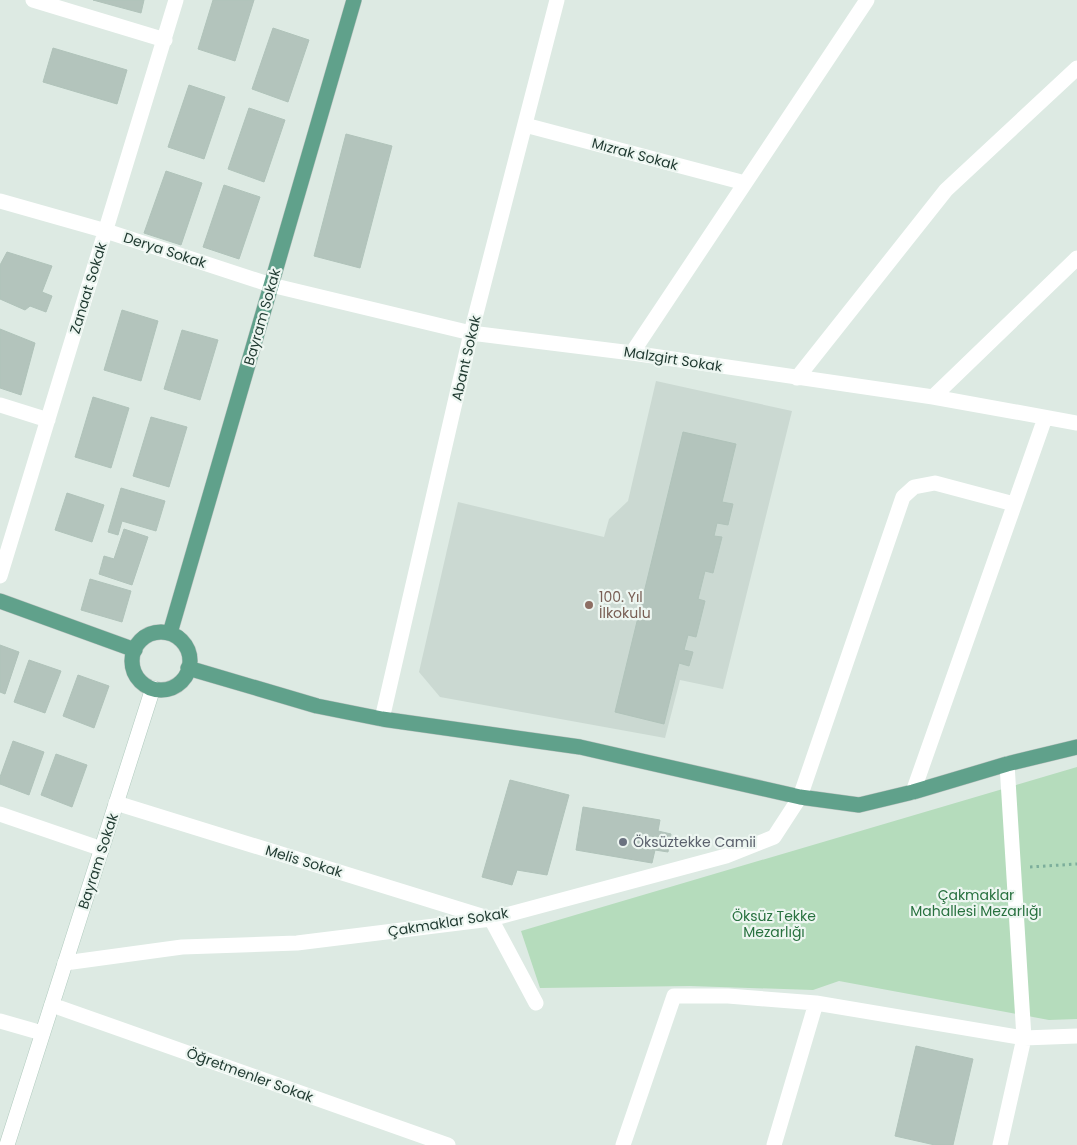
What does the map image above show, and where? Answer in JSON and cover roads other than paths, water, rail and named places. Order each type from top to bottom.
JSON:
[{"type":"main road","name":"Bayram Sokak","points":[[170,633],[354,0]]},
{"type":"main road","points":[[0,601],[135,650]]},
{"type":"main road","points":[[170,633],[179,638],[186,646],[189,654],[188,668],[182,680],[175,686],[167,689],[153,688],[136,676],[132,666],[135,650],[142,639],[150,634],[170,633]]},
{"type":"main road","points":[[188,668],[317,706],[382,719],[580,748],[800,797],[859,805],[913,792],[1006,764],[1077,747]]},
{"type":"street","points":[[33,0],[165,40]]},
{"type":"street","name":"Zanaat Sokak","points":[[0,576],[176,0]]},
{"type":"street","name":"Abant Sokak","points":[[382,719],[471,333],[557,0]]},
{"type":"street","points":[[632,353],[867,0]]},
{"type":"street","points":[[797,378],[946,190],[1077,68]]},
{"type":"street","name":"Mızrak Sokak","points":[[525,126],[745,183]]},
{"type":"street","name":"Derya Sokak","points":[[0,201],[106,231],[271,286]]},
{"type":"street","points":[[933,397],[1077,258]]},
{"type":"street","name":"Malzgirt Sokak","points":[[271,286],[471,333],[632,353],[933,397],[1077,423]]},
{"type":"street","points":[[0,404],[48,420]]},
{"type":"street","points":[[913,792],[1045,418]]},
{"type":"street","name":"Çakmaklar Sokak","points":[[65,963],[182,947],[297,943],[492,919],[726,856],[774,837],[800,797],[903,497],[914,487],[935,483],[1014,504]]},
{"type":"street","name":"Bayram Sokak","points":[[7,1145],[153,688]]},
{"type":"street","points":[[1000,1145],[1024,1038],[1006,764]]},
{"type":"street","name":"Melis Sokak","points":[[116,803],[492,919]]},
{"type":"street","points":[[0,814],[102,849]]},
{"type":"street","points":[[492,919],[536,1003]]},
{"type":"street","points":[[623,1145],[674,996],[728,996],[816,1003],[1024,1038],[1077,1036]]},
{"type":"street","points":[[774,1145],[816,1003]]},
{"type":"street","name":"Öğretmenler Sokak","points":[[52,1005],[448,1145]]},
{"type":"street","points":[[0,1021],[42,1033]]},
{"type":"place","name":"100. Yıl İlkokulu","points":[[589,605]]},
{"type":"place","name":"Öksüztekke Camii","points":[[623,842]]},
{"type":"park label","name":"Çakmaklar Mahallesi Mezarlığı","points":[[976,904]]},
{"type":"park label","name":"Öksüz Tekke Mezarlığı","points":[[774,924]]}]
